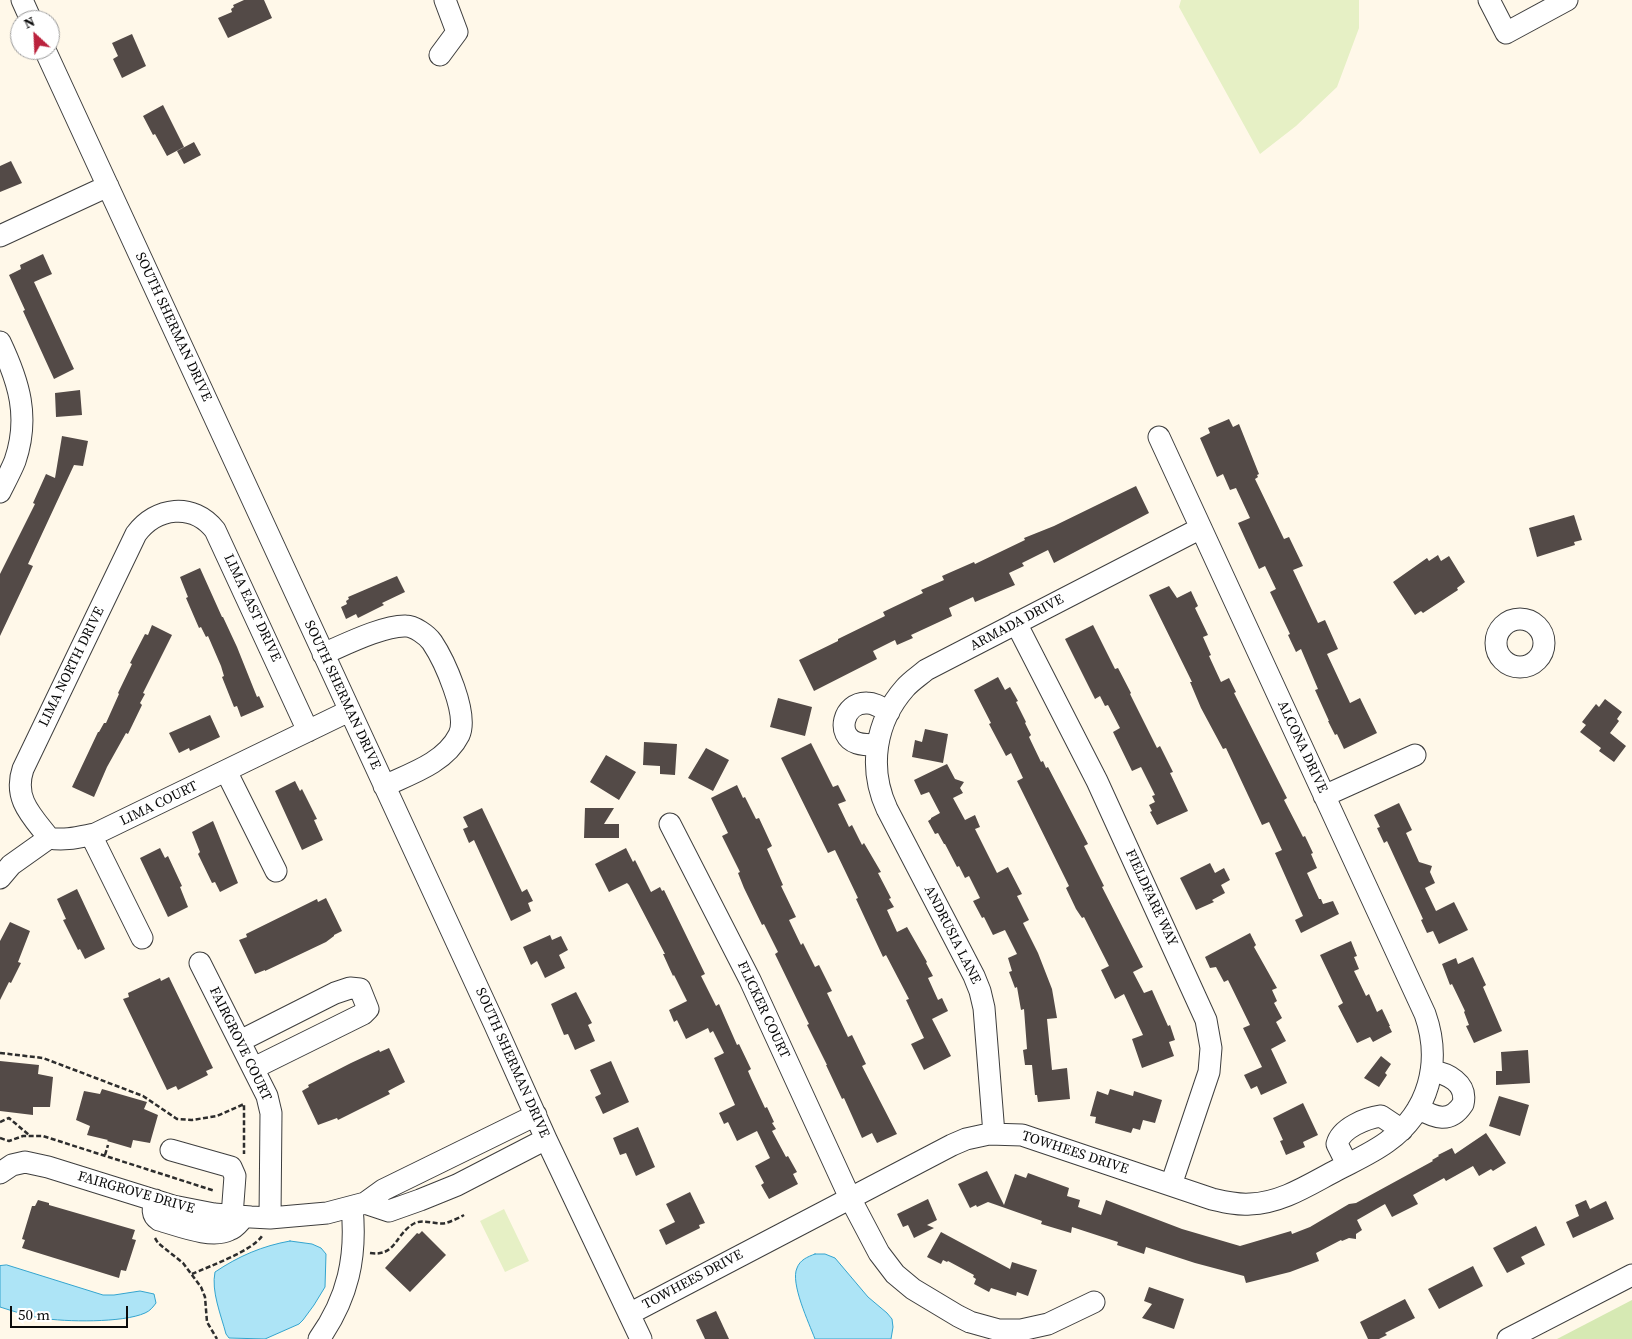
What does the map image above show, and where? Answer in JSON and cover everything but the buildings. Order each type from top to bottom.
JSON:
[{"type":"street","points":[[440,55],[457,32],[445,0]]},
{"type":"street","points":[[1489,0],[1506,33],[1543,6],[1567,0]]},
{"type":"street","name":"SOUTH SHERMAN DRIVE","points":[[50,60],[546,1139],[641,1339]]},
{"type":"street","points":[[0,236],[108,186]]},
{"type":"street","points":[[0,342],[15,375],[22,418],[15,461],[0,492]]},
{"type":"street","name":"ALCONA DRIVE","points":[[1159,437],[1425,1014],[1431,1035],[1431,1066]]},
{"type":"street","name":"LIMA EAST DRIVE","points":[[172,511],[191,512],[206,521],[218,535],[308,731]]},
{"type":"street","name":"LIMA NORTH DRIVE","points":[[49,838],[27,810],[21,797],[20,787],[23,769],[136,534],[141,526],[153,517],[172,511]]},
{"type":"street","name":"ARMADA DRIVE","points":[[889,712],[905,688],[926,670],[1201,528]]},
{"type":"street","name":"FIELDFARE WAY","points":[[1016,623],[1097,781],[1206,1020],[1211,1048],[1209,1072],[1171,1185]]},
{"type":"street","points":[[323,654],[385,629],[408,626],[422,633],[431,641],[454,687],[462,722],[459,734],[448,750],[429,765],[384,786]]},
{"type":"street","points":[[877,745],[857,743],[849,736],[844,724],[847,714],[852,707],[866,703],[874,704],[889,712]]},
{"type":"street","name":"LIMA COURT","points":[[49,838],[58,840],[81,838],[102,831],[349,711]]},
{"type":"street","name":"ANDRUSIA LANE","points":[[889,712],[882,725],[877,745],[877,775],[885,804],[980,991],[984,1008],[994,1134]]},
{"type":"street","points":[[1324,796],[1415,754]]},
{"type":"street","points":[[226,771],[276,871]]},
{"type":"street","name":"FLICKER COURT","points":[[670,824],[750,980],[850,1198],[879,1253],[895,1274],[913,1289],[970,1322],[999,1330],[1029,1329],[1048,1324],[1094,1302]]},
{"type":"street","points":[[90,835],[142,938]]},
{"type":"street","points":[[0,878],[11,864],[49,838]]},
{"type":"street","name":"FAIRGROVE COURT","points":[[200,963],[267,1096],[271,1113],[266,1224]]},
{"type":"street","points":[[240,1041],[335,993],[350,988],[360,990],[368,1009],[363,1014],[254,1068]]},
{"type":"street","points":[[1418,1108],[1434,1117],[1444,1117],[1454,1114],[1462,1104],[1462,1092],[1454,1079],[1431,1066]]},
{"type":"street","name":"TOWHEES DRIVE","points":[[629,1314],[966,1139],[994,1134],[1018,1134],[1032,1137],[1225,1202],[1250,1204],[1278,1199],[1376,1150],[1402,1130],[1425,1096],[1431,1066]]},
{"type":"street","name":"FAIRGROVE DRIVE","points":[[2,1169],[25,1162],[155,1209],[237,1212],[266,1224],[327,1213],[358,1205],[383,1190],[536,1115]]},
{"type":"street","points":[[1347,1164],[1338,1144],[1341,1134],[1347,1130],[1373,1117],[1380,1116],[1402,1130]]},
{"type":"street","points":[[319,1339],[334,1315],[344,1291],[353,1251],[354,1225],[358,1205],[389,1211],[457,1185],[546,1139]]},
{"type":"street","points":[[171,1150],[232,1167],[235,1176],[237,1212]]},
{"type":"street","points":[[1508,1339],[1632,1275]]},
{"type":"path","points":[[0,1053],[43,1058],[143,1096],[177,1119],[192,1120],[218,1116],[244,1104],[244,1161]]},
{"type":"path","points":[[0,1122],[9,1118],[30,1136]]},
{"type":"path","points":[[0,1138],[10,1141],[23,1136],[43,1136],[210,1189],[237,1212]]},
{"type":"path","points":[[105,1156],[108,1144]]},
{"type":"path","points":[[155,1209],[146,1225],[158,1242],[179,1259],[201,1288],[205,1297],[207,1322],[217,1339]]},
{"type":"path","points":[[353,1251],[378,1254],[385,1252],[415,1223],[445,1223],[464,1215]]},
{"type":"path","points":[[192,1274],[235,1255],[261,1238],[266,1224]]},
{"type":"green space","points":[[1181,0],[1359,0],[1359,28],[1337,87],[1296,126],[1260,154],[1179,7]]},
{"type":"green space","points":[[504,1209],[529,1261],[505,1272],[480,1221]]},
{"type":"green space","points":[[1632,1300],[1632,1339],[1557,1339]]},
{"type":"water","points":[[290,1241],[312,1244],[321,1248],[326,1254],[325,1287],[314,1305],[299,1324],[265,1339],[229,1338],[226,1334],[215,1295],[215,1272],[251,1252]]},
{"type":"water","points":[[815,1254],[825,1254],[835,1258],[868,1297],[887,1313],[892,1319],[891,1339],[815,1339],[798,1293],[796,1275],[800,1263]]},
{"type":"water","points":[[7,1265],[103,1295],[140,1291],[154,1294],[156,1303],[145,1313],[123,1319],[94,1321],[64,1320],[25,1315],[0,1307],[0,1266]]}]
